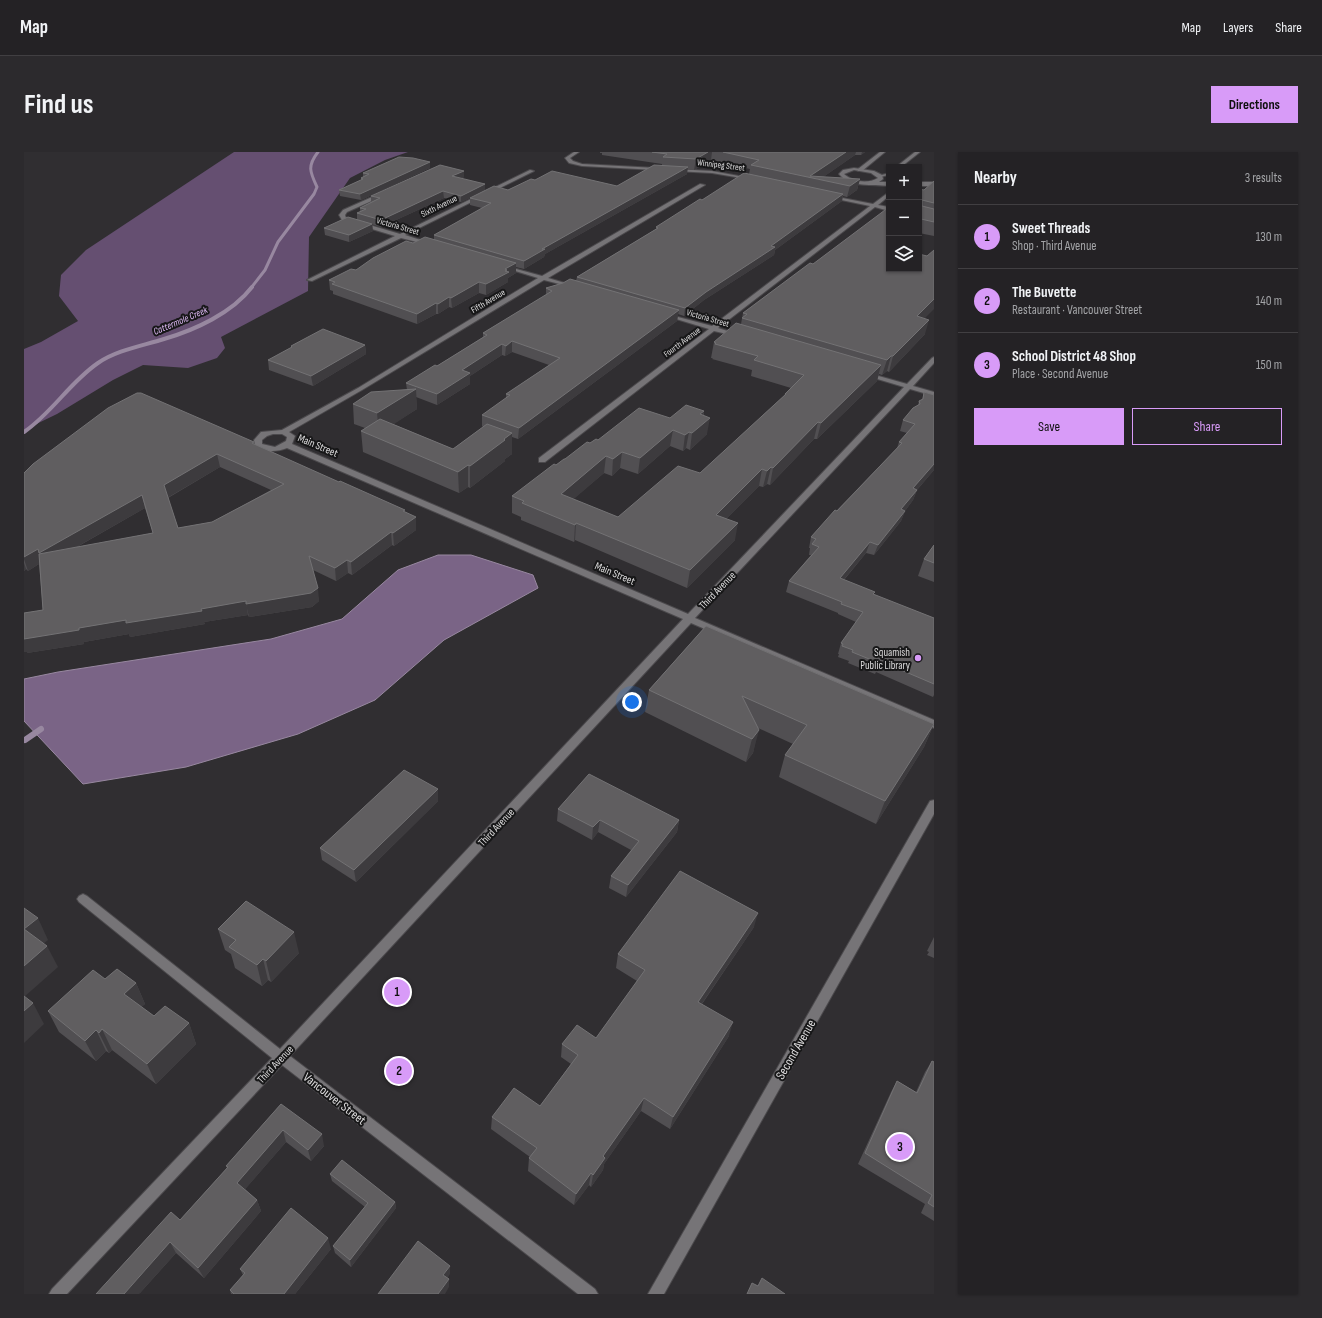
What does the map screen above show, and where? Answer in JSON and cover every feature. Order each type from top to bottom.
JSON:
[{"type":"street","name":"Winnipeg Street","points":[[577,152],[567,158],[571,162],[582,165],[712,172],[762,181]]},
{"type":"street","points":[[860,170],[883,152]]},
{"type":"street","points":[[902,164],[918,152]]},
{"type":"street","points":[[886,177],[872,172],[860,170],[845,171],[841,174],[848,180],[886,184]]},
{"type":"street","name":"Sixth Avenue","points":[[310,280],[532,171]]},
{"type":"street","points":[[870,182],[879,180],[880,176],[886,175]]},
{"type":"street","points":[[922,184],[934,184]]},
{"type":"street","name":"Fifth Avenue","points":[[283,432],[360,389],[702,185]]},
{"type":"street","name":"Victoria Street","points":[[387,192],[345,211],[342,215],[344,219],[435,246]]},
{"type":"street","points":[[821,194],[886,208]]},
{"type":"street","name":"Fourth Avenue","points":[[542,460],[886,196]]},
{"type":"street","points":[[500,265],[582,290]]},
{"type":"street","name":"Victoria Street","points":[[656,312],[744,338]]},
{"type":"street","name":"Third Avenue","points":[[57,1294],[281,1057],[690,618],[934,359]]},
{"type":"street","points":[[861,372],[934,394]]},
{"type":"street","points":[[283,432],[290,436],[291,440],[287,445],[271,449],[262,447],[258,440],[264,434],[283,432]]},
{"type":"street","name":"Main Street","points":[[287,445],[934,724]]},
{"type":"street","name":"Second Avenue","points":[[656,1294],[934,804]]},
{"type":"street","name":"Vancouver Street","points":[[83,899],[281,1057],[590,1294]]},
{"type":"shaded area","points":[[234,152],[408,152],[385,160],[350,178],[309,237],[308,291],[221,337],[225,348],[217,358],[188,368],[143,365],[113,380],[57,414],[24,430],[24,349],[41,342],[78,321],[59,296],[61,275],[86,250]]},
{"type":"shaded area","points":[[438,555],[471,555],[533,575],[538,588],[444,640],[375,700],[298,734],[186,767],[83,784],[24,721],[24,679],[58,672],[271,639],[342,619],[398,570]]},
{"type":"building","points":[[652,152],[708,152],[696,159],[663,157],[667,154]]},
{"type":"building","points":[[723,152],[846,152],[810,176],[860,179],[850,186],[751,165],[759,160]]},
{"type":"building","points":[[399,157],[413,158],[430,162],[360,194],[339,190],[363,179],[361,178],[369,174],[363,173]]},
{"type":"building","points":[[440,165],[464,171],[452,176],[485,184],[461,196],[443,191],[381,220],[357,213],[366,209],[360,208],[380,198],[371,196]]},
{"type":"building","points":[[654,165],[688,167],[542,249],[545,249],[524,261],[434,235],[491,203],[470,198],[494,186],[508,190],[531,179],[535,180],[552,171],[617,186]]},
{"type":"building","points":[[744,173],[843,194],[771,246],[775,247],[706,292],[685,308],[577,277],[658,228],[656,227]]},
{"type":"building","points":[[934,181],[934,203],[922,200],[922,190],[924,190]]},
{"type":"building","points":[[922,206],[934,209],[934,222],[922,219]]},
{"type":"building","points":[[886,209],[886,272],[922,272],[922,255],[927,256],[934,250],[934,299],[917,316],[929,320],[893,356],[887,360],[742,318],[747,314],[743,313],[810,263],[813,264]]},
{"type":"building","points":[[348,217],[372,224],[349,235],[324,228]]},
{"type":"building","points":[[425,237],[516,263],[505,269],[507,270],[505,271],[509,272],[486,284],[479,282],[451,298],[449,297],[438,304],[436,303],[417,314],[332,284],[335,282],[329,280],[351,269],[356,270],[373,258],[406,241],[413,243]]},
{"type":"building","points":[[570,279],[679,310],[519,428],[482,415],[510,395],[506,394],[560,358],[512,341],[506,346],[502,344],[462,370],[470,373],[437,394],[406,383],[487,335],[483,333],[552,291],[546,288],[563,283]]},
{"type":"building","points":[[736,323],[881,365],[821,423],[818,422],[773,468],[771,467],[767,471],[762,469],[716,515],[738,523],[690,570],[576,523],[575,525],[522,503],[524,501],[512,496],[554,464],[556,465],[565,459],[587,442],[590,443],[596,439],[598,440],[639,408],[670,418],[686,405],[704,411],[700,414],[710,418],[692,433],[689,432],[685,435],[673,430],[640,458],[622,452],[613,459],[606,456],[561,494],[618,517],[678,466],[700,473],[786,394],[804,375],[754,360],[758,356],[715,344],[716,343],[714,342]]},
{"type":"building","points":[[323,329],[365,345],[311,376],[268,360],[292,347],[291,346]]},
{"type":"building","points":[[416,389],[377,413],[353,404],[371,392]]},
{"type":"building","points":[[924,392],[934,395],[934,464],[913,488],[917,490],[901,509],[905,511],[878,545],[870,542],[840,578],[875,592],[873,594],[934,618],[934,684],[880,661],[879,663],[852,652],[853,650],[842,646],[843,644],[841,643],[863,612],[789,581],[819,547],[812,544],[816,539],[811,537],[835,510],[837,511],[902,443],[899,442],[915,424],[903,420],[913,408],[920,404],[919,401],[923,399]]},
{"type":"building","points":[[137,393],[141,393],[405,510],[403,511],[416,517],[393,533],[391,532],[351,562],[347,560],[335,568],[309,556],[318,588],[311,593],[246,604],[246,601],[201,609],[202,611],[126,623],[126,620],[79,628],[79,630],[24,639],[24,613],[43,610],[39,554],[153,533],[142,495],[39,553],[38,549],[24,557],[24,473],[33,464],[108,408]],"holes":[[[217,454],[284,484],[212,522],[178,528],[164,485]]]},
{"type":"building","points":[[380,419],[453,449],[487,424],[512,433],[470,466],[468,465],[458,472],[361,431]]},
{"type":"building","points":[[934,545],[934,563],[924,559]]},
{"type":"building","points":[[706,626],[934,724],[885,801],[785,755],[807,725],[742,696],[759,730],[752,739],[649,690]]},
{"type":"building","points":[[404,770],[438,789],[354,870],[320,848]]},
{"type":"building","points":[[589,774],[679,820],[628,885],[611,876],[639,841],[600,820],[593,827],[558,809]]},
{"type":"building","points":[[680,871],[758,913],[698,1002],[733,1022],[673,1117],[644,1098],[603,1156],[605,1158],[593,1175],[591,1173],[576,1194],[529,1158],[537,1148],[492,1117],[514,1088],[540,1106],[578,1055],[562,1044],[577,1025],[596,1038],[645,970],[618,954]]},
{"type":"building","points":[[246,901],[294,932],[266,961],[263,959],[257,965],[229,947],[236,940],[218,929]]},
{"type":"building","points":[[24,908],[38,918],[24,929]]},
{"type":"building","points":[[24,929],[47,946],[24,966]]},
{"type":"building","points":[[117,969],[136,983],[124,994],[154,1016],[165,1006],[189,1023],[147,1064],[102,1029],[99,1033],[96,1030],[85,1041],[48,1011],[93,970],[105,979]]},
{"type":"building","points":[[24,996],[33,1003],[24,1011]]},
{"type":"building","points":[[932,1061],[934,1062],[934,1207],[928,1203],[932,1195],[865,1153],[897,1081],[917,1093]]},
{"type":"building","points":[[281,1104],[322,1134],[308,1150],[283,1130],[237,1183],[257,1200],[198,1268],[170,1242],[124,1294],[96,1294],[171,1212],[180,1220],[228,1167],[226,1166]]},
{"type":"building","points":[[342,1160],[395,1202],[350,1260],[333,1246],[368,1203],[330,1174]]},
{"type":"building","points":[[291,1208],[328,1238],[284,1294],[234,1294],[230,1290],[245,1273],[240,1269]]},
{"type":"building","points":[[418,1241],[450,1266],[443,1275],[449,1279],[438,1294],[378,1294]]},
{"type":"building","points":[[762,1278],[785,1294],[747,1294],[752,1283],[758,1286]]},
{"type":"waterway","name":"Cattermole Creek","points":[[251,288],[265,270],[278,242],[314,194],[317,187],[311,173],[311,165],[318,152]]},
{"type":"waterway","name":"Cattermole Creek","points":[[24,432],[43,416],[79,379],[98,363],[121,352],[188,331],[224,313],[252,287]]},
{"type":"waterway","points":[[25,740],[41,729]]},
{"type":"place","name":"Squamish Public Library","points":[[918,658]]},
{"type":"place","name":"Sweet Threads","points":[[397,992]]},
{"type":"place","name":"The Buvette","points":[[399,1071]]},
{"type":"place","name":"School District 48 Shop","points":[[900,1147]]}]
